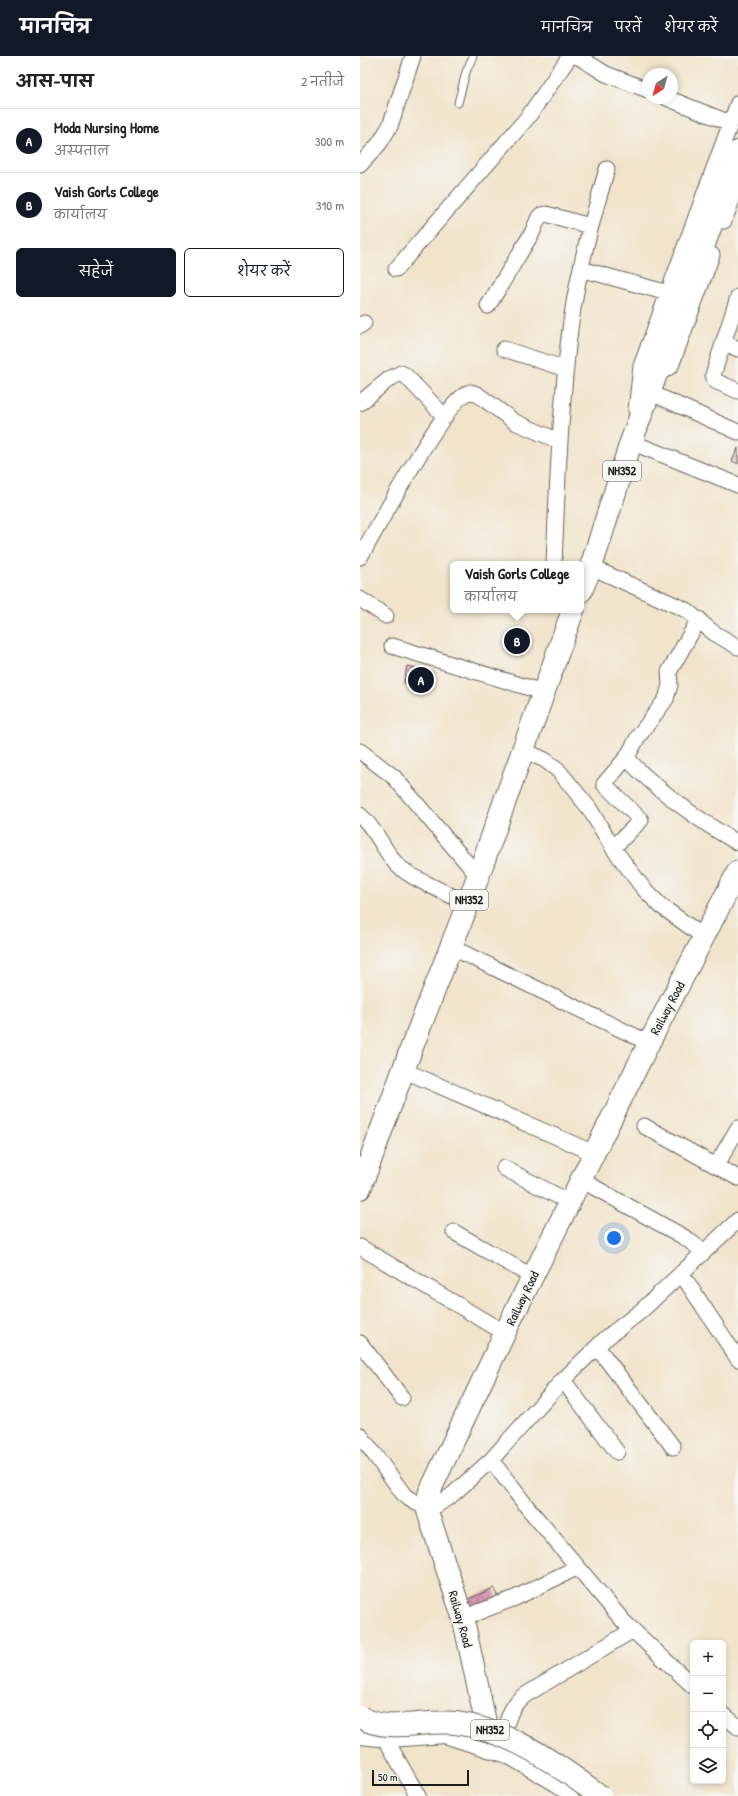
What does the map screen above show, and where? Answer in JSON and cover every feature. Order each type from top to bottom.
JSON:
[{"type":"main road","name":"NH352","points":[[584,584],[591,567],[634,432],[738,152]]},
{"type":"main road","name":"NH352","points":[[360,1188],[403,1070],[468,904],[543,692],[563,620]]},
{"type":"main road","points":[[368,1725],[454,1723],[477,1727],[504,1735],[552,1761],[600,1796]]},
{"type":"main road","name":"NH352","points":[[368,1725],[516,1739],[570,1771],[604,1796]]},
{"type":"main road","name":"NH352","points":[[492,1736],[508,1752],[558,1781],[579,1796]]},
{"type":"street","points":[[360,166],[379,144],[390,126],[413,56]]},
{"type":"street","points":[[396,269],[528,117],[570,56]]},
{"type":"street","points":[[577,56],[606,74],[642,88]]},
{"type":"street","points":[[678,102],[730,123]]},
{"type":"street","points":[[738,103],[641,366],[634,432],[738,485]]},
{"type":"street","points":[[554,561],[559,441],[568,346],[580,269],[590,226],[607,169]]},
{"type":"street","points":[[738,184],[672,366],[652,384],[738,432]]},
{"type":"street","points":[[488,306],[532,233],[541,214],[590,226]]},
{"type":"street","points":[[580,269],[668,293]]},
{"type":"street","points":[[737,302],[723,342],[714,378],[715,381],[738,391]]},
{"type":"street","points":[[723,342],[738,348]]},
{"type":"street","points":[[504,349],[566,369]]},
{"type":"street","points":[[360,403],[389,379],[401,372],[445,417]]},
{"type":"street","points":[[360,557],[432,433],[460,400],[471,392],[477,394],[515,422],[559,441]]},
{"type":"street","points":[[591,567],[686,610],[699,619],[714,633],[738,647]]},
{"type":"street","points":[[360,599],[386,616]]},
{"type":"street","points":[[613,848],[641,820],[604,784],[627,756],[638,737],[666,699],[670,685],[669,672],[699,619]]},
{"type":"street","points":[[392,646],[543,692]]},
{"type":"street","points":[[523,750],[545,760],[558,770],[589,808],[613,848],[643,888],[661,906],[704,938]]},
{"type":"street","points":[[360,751],[394,777],[478,876]]},
{"type":"street","points":[[627,756],[636,769],[674,801],[703,823],[738,843]]},
{"type":"street","points":[[360,815],[371,826],[396,863],[405,872],[468,904]]},
{"type":"street","name":"Railway Road","points":[[492,1736],[463,1618],[426,1505],[428,1493],[648,1043],[738,872]]},
{"type":"street","points":[[451,947],[648,1043]]},
{"type":"street","points":[[403,1070],[594,1153]]},
{"type":"street","points":[[644,1126],[738,1178]]},
{"type":"street","points":[[716,1166],[738,1128]]},
{"type":"street","points":[[504,1168],[570,1202]]},
{"type":"street","points":[[580,1180],[684,1237],[704,1252]]},
{"type":"street","points":[[360,1436],[405,1496],[416,1503],[426,1505],[437,1504],[452,1495],[491,1460],[563,1380],[597,1347],[641,1311],[738,1220]]},
{"type":"street","points":[[454,1232],[533,1277]]},
{"type":"street","points":[[360,1247],[505,1333]]},
{"type":"street","points":[[681,1274],[738,1359]]},
{"type":"street","points":[[360,1342],[402,1398]]},
{"type":"street","points":[[597,1347],[673,1447]]},
{"type":"street","points":[[563,1380],[617,1452]]},
{"type":"street","points":[[491,1460],[624,1622],[690,1683]]},
{"type":"street","points":[[463,1618],[514,1598],[578,1567]]},
{"type":"street","points":[[492,1736],[510,1712],[514,1704],[522,1697],[633,1630]]},
{"type":"street","points":[[726,1717],[738,1728]]},
{"type":"street","points":[[368,1725],[418,1796]]},
{"type":"lane","points":[[458,103],[466,72],[473,56]]},
{"type":"building","points":[[738,448],[738,464],[732,461]]},
{"type":"building","points":[[407,666],[433,672],[430,688],[404,683]]},
{"type":"building","points":[[494,1588],[500,1603],[474,1614],[468,1599]]},
{"type":"place","name":"Vaish Gorls College","points":[[517,641]]},
{"type":"place","name":"Moda Nursing Home","points":[[421,680]]}]
